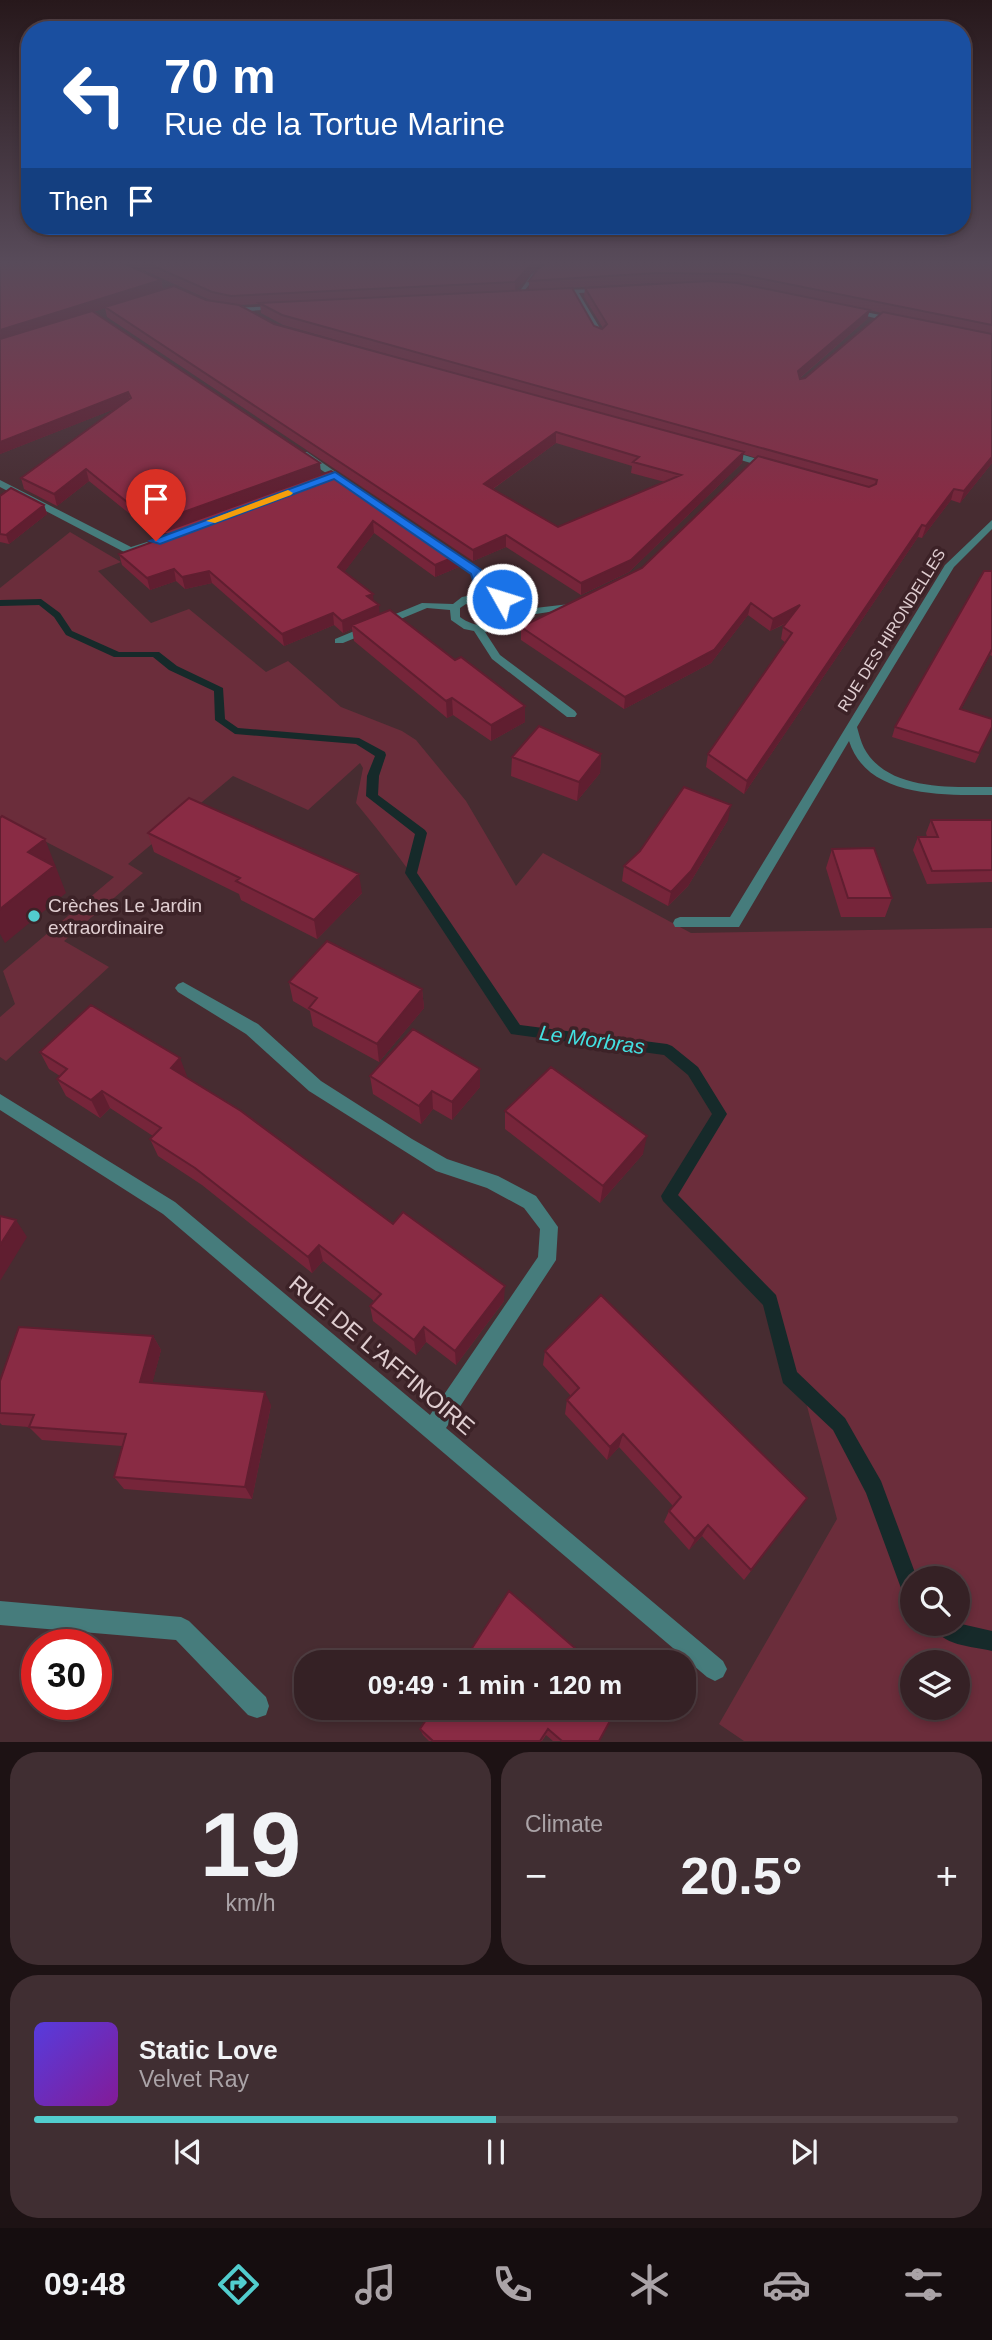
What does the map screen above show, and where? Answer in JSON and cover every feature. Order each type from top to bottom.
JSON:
[{"type":"street","points":[[290,445],[357,490]]},
{"type":"street","points":[[713,450],[778,468]]},
{"type":"street","points":[[743,470],[752,461]]},
{"type":"street","points":[[323,480],[335,475]]},
{"type":"street","points":[[0,483],[130,551],[156,541]]},
{"type":"street","name":"RUE DES HIRONDELLES","points":[[680,923],[734,923],[950,565],[992,523]]},
{"type":"street","points":[[433,542],[477,572],[483,596]]},
{"type":"street","points":[[340,641],[426,605],[455,607],[466,599],[483,596],[509,604],[514,614]]},
{"type":"street","points":[[455,607],[455,618],[460,624],[478,629],[498,627],[514,614],[568,608],[590,598]]},
{"type":"street","points":[[478,629],[496,657],[571,714]]},
{"type":"street","name":"RUE DES HIRONDELLES","points":[[851,727],[854,746],[859,755],[884,775],[934,791],[992,791]]},
{"type":"street","points":[[183,988],[252,1029],[315,1086],[406,1144],[442,1165],[492,1182],[530,1202],[549,1227],[547,1260],[432,1430]]},
{"type":"street","name":"RUE DE L'AFFINOIRE","points":[[0,1101],[169,1208],[715,1669]]},
{"type":"street","points":[[0,1613],[181,1629],[257,1706]]},
{"type":"shaded area","points":[[70,532],[121,562],[98,571],[151,623],[189,609],[266,672],[288,661],[341,707],[402,731],[416,740],[466,801],[516,886],[543,853],[691,933],[992,928],[992,1741],[744,1741],[719,1724],[837,1519],[803,1391],[789,1377],[770,1301],[669,1196],[720,1115],[693,1071],[667,1050],[516,1030],[440,914],[356,803],[363,768],[360,763],[308,810],[233,776],[128,864],[143,873],[64,941],[109,967],[6,1061],[0,1057],[0,1017],[15,1004],[3,971],[114,877],[0,818],[0,588]]},
{"type":"building","points":[[0,342],[139,342],[320,463],[153,523],[86,469],[54,494],[21,478],[131,398],[128,392],[0,442]]},
{"type":"building","points":[[158,342],[341,342],[744,452],[631,560],[581,583],[506,535],[473,550]],"holes":[[[556,432],[639,457],[633,462],[681,475],[558,527],[484,484]]]},
{"type":"building","points":[[380,342],[832,342],[798,371],[800,379],[805,378],[847,342],[992,342],[992,457],[964,491],[954,489],[926,526],[922,525],[747,781],[708,754],[792,633],[783,627],[800,605],[773,619],[751,603],[714,650],[625,697],[521,627],[642,568],[758,456],[869,487],[876,484],[877,480]]},
{"type":"building","points":[[331,471],[459,555],[435,565],[373,521],[338,567],[373,594],[367,596],[379,605],[342,621],[333,613],[282,634],[209,571],[182,577],[174,569],[147,578],[119,554],[169,536],[163,532]]},
{"type":"building","points":[[11,488],[44,505],[6,535],[0,534],[0,496]]},
{"type":"building","points":[[984,571],[992,571],[992,649],[960,709],[992,719],[992,727],[979,753],[895,727]]},
{"type":"building","points":[[390,610],[455,660],[461,657],[525,706],[491,725],[452,698],[446,701],[352,625]]},
{"type":"building","points":[[539,726],[601,754],[579,782],[512,757]]},
{"type":"building","points":[[684,787],[731,805],[691,871],[671,892],[624,866],[640,851]]},
{"type":"building","points":[[189,798],[359,874],[314,920],[236,881],[240,878],[148,833]]},
{"type":"building","points":[[2,816],[45,839],[28,852],[54,866],[0,909],[0,818]]},
{"type":"building","points":[[931,820],[992,820],[992,870],[932,871],[918,837],[938,837]]},
{"type":"building","points":[[874,848],[892,898],[848,898],[832,849]]},
{"type":"building","points":[[327,941],[422,989],[377,1044],[309,1008],[317,998],[289,982]]},
{"type":"building","points":[[91,1005],[180,1058],[171,1068],[241,1111],[393,1224],[403,1212],[505,1286],[455,1351],[424,1327],[414,1340],[370,1306],[381,1294],[319,1245],[308,1257],[195,1168],[150,1139],[161,1128],[102,1091],[91,1100],[57,1079],[67,1069],[40,1052]]},
{"type":"building","points":[[413,1029],[480,1069],[452,1102],[432,1091],[419,1106],[370,1076]]},
{"type":"building","points":[[551,1067],[647,1136],[603,1186],[505,1111]]},
{"type":"building","points":[[0,1216],[16,1220],[0,1245]]},
{"type":"building","points":[[601,1295],[807,1498],[751,1570],[708,1525],[695,1539],[669,1511],[681,1497],[623,1434],[610,1447],[567,1400],[579,1388],[545,1351]]},
{"type":"building","points":[[19,1327],[153,1336],[140,1382],[265,1392],[245,1487],[114,1477],[126,1434],[29,1427],[34,1415],[0,1413],[0,1381]]},
{"type":"building","points":[[509,1591],[577,1650],[471,1650]]},
{"type":"building","points":[[426,1720],[610,1720],[599,1741],[562,1741],[548,1729],[540,1741],[433,1741],[420,1729]]},
{"type":"waterway","name":"Le Morbras","points":[[0,603],[41,602],[57,615],[69,633],[118,655],[155,654],[173,668],[219,690],[220,720],[235,731],[359,741],[381,755],[373,776],[372,796],[421,833],[411,873],[516,1030],[667,1050],[693,1071],[720,1114],[669,1196],[770,1301],[789,1377],[839,1424],[874,1488],[902,1566]]},
{"type":"waterway","name":"Le Morbras","points":[[970,1636],[992,1641]]},
{"type":"slow traffic","points":[[211,521],[288,493]]},
{"type":"place","name":"Crèches Le Jardin extraordinaire","points":[[34,916]]},
{"type":"route","points":[[156,541],[335,475],[477,572],[483,596],[502,599]]}]
